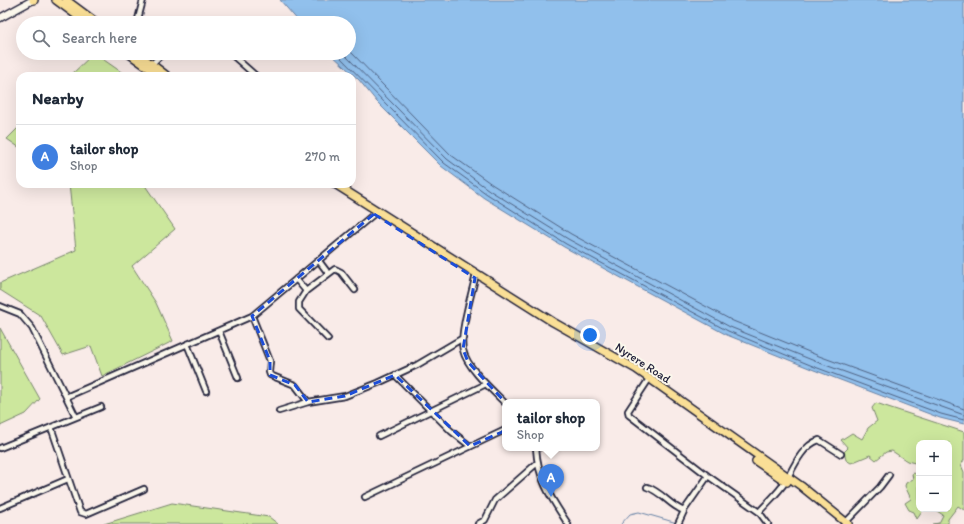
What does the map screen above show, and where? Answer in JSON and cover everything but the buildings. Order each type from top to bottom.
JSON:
[{"type":"main road","points":[[56,0],[78,16]]},
{"type":"main road","points":[[66,0],[88,16]]},
{"type":"main road","points":[[138,60],[154,72]]},
{"type":"main road","points":[[147,60],[162,72]]},
{"type":"main road","name":"Nyrere Road","points":[[334,188],[476,276],[636,369],[786,479]]},
{"type":"main road","name":"Nyrere Road","points":[[341,188],[551,326],[647,382],[786,479],[812,494],[845,524]]},
{"type":"street","points":[[16,10],[27,0]]},
{"type":"street","points":[[0,18],[33,0]]},
{"type":"street","points":[[140,16],[143,0]]},
{"type":"street","points":[[152,64],[156,60]]},
{"type":"street","points":[[238,60],[251,72]]},
{"type":"street","points":[[66,397],[252,316],[374,214]]},
{"type":"street","points":[[319,261],[328,273]]},
{"type":"street","points":[[328,339],[299,309],[299,302],[306,291],[328,273],[338,269],[355,290]]},
{"type":"street","points":[[476,276],[463,338],[463,350],[465,356],[486,384],[502,400]]},
{"type":"street","points":[[296,279],[306,291]]},
{"type":"street","points":[[0,306],[20,314],[32,328],[76,417]]},
{"type":"street","points":[[252,316],[270,360],[270,375],[294,385],[308,402]]},
{"type":"street","points":[[218,332],[238,378]]},
{"type":"street","points":[[279,411],[308,402],[345,396],[395,375],[463,338]]},
{"type":"street","points":[[187,344],[206,391]]},
{"type":"street","points":[[395,375],[451,431],[470,446]]},
{"type":"street","points":[[647,382],[628,411],[628,416],[759,512],[766,522],[762,524]]},
{"type":"street","points":[[379,436],[486,384]]},
{"type":"street","points":[[0,448],[101,407]]},
{"type":"street","points":[[51,427],[80,512],[86,514],[144,489]]},
{"type":"street","points":[[365,497],[502,431]]},
{"type":"street","points":[[759,512],[786,479],[795,463],[813,442],[819,440],[825,442],[841,454]]},
{"type":"street","points":[[536,451],[536,464],[548,492],[568,524]]},
{"type":"street","points":[[478,524],[485,520],[495,500],[536,464]]},
{"type":"street","points":[[845,524],[880,487],[889,475]]},
{"type":"street","points":[[679,523],[684,511],[708,476]]},
{"type":"street","points":[[0,508],[68,479]]},
{"type":"street","points":[[647,486],[662,495],[667,502],[684,511]]},
{"type":"highlighted area","points":[[374,214],[475,278],[463,349],[468,362],[518,416],[502,432],[470,446],[395,375],[345,396],[308,402],[295,385],[270,375],[270,361],[252,316]]},
{"type":"green space","points":[[87,60],[104,60],[121,72],[74,72]]},
{"type":"green space","points":[[16,130],[16,145],[7,139]]},
{"type":"green space","points":[[69,188],[147,188],[175,229],[132,266],[156,303],[173,341],[102,376],[91,346],[63,355],[41,316],[0,290],[0,283],[76,250]]},
{"type":"green space","points":[[0,328],[40,399],[26,414],[0,426]]},
{"type":"green space","points":[[876,403],[964,432],[964,460],[961,465],[964,472],[964,510],[958,506],[948,519],[948,524],[933,524],[939,523],[943,515],[938,512],[952,512],[952,440],[916,440],[916,463],[907,461],[892,451],[886,452],[876,460],[870,455],[851,463],[846,460],[844,452],[848,448],[841,440],[852,433],[862,439],[868,428],[877,421],[872,408]]},
{"type":"green space","points":[[912,474],[916,474],[916,512],[922,512],[917,519],[914,512],[909,510],[905,503],[911,499],[905,486],[906,483],[913,479]]},
{"type":"green space","points":[[172,503],[269,517],[278,524],[104,524]]},
{"type":"water","points":[[280,0],[964,0],[964,424],[940,418],[727,335],[564,247],[484,198],[441,166],[377,102],[356,77],[356,72],[350,72],[338,60],[356,60],[356,16],[294,16]]},
{"type":"waterway","points":[[621,524],[630,514],[639,512],[677,523]]},
{"type":"place","name":"tailor shop","points":[[551,497]]}]
